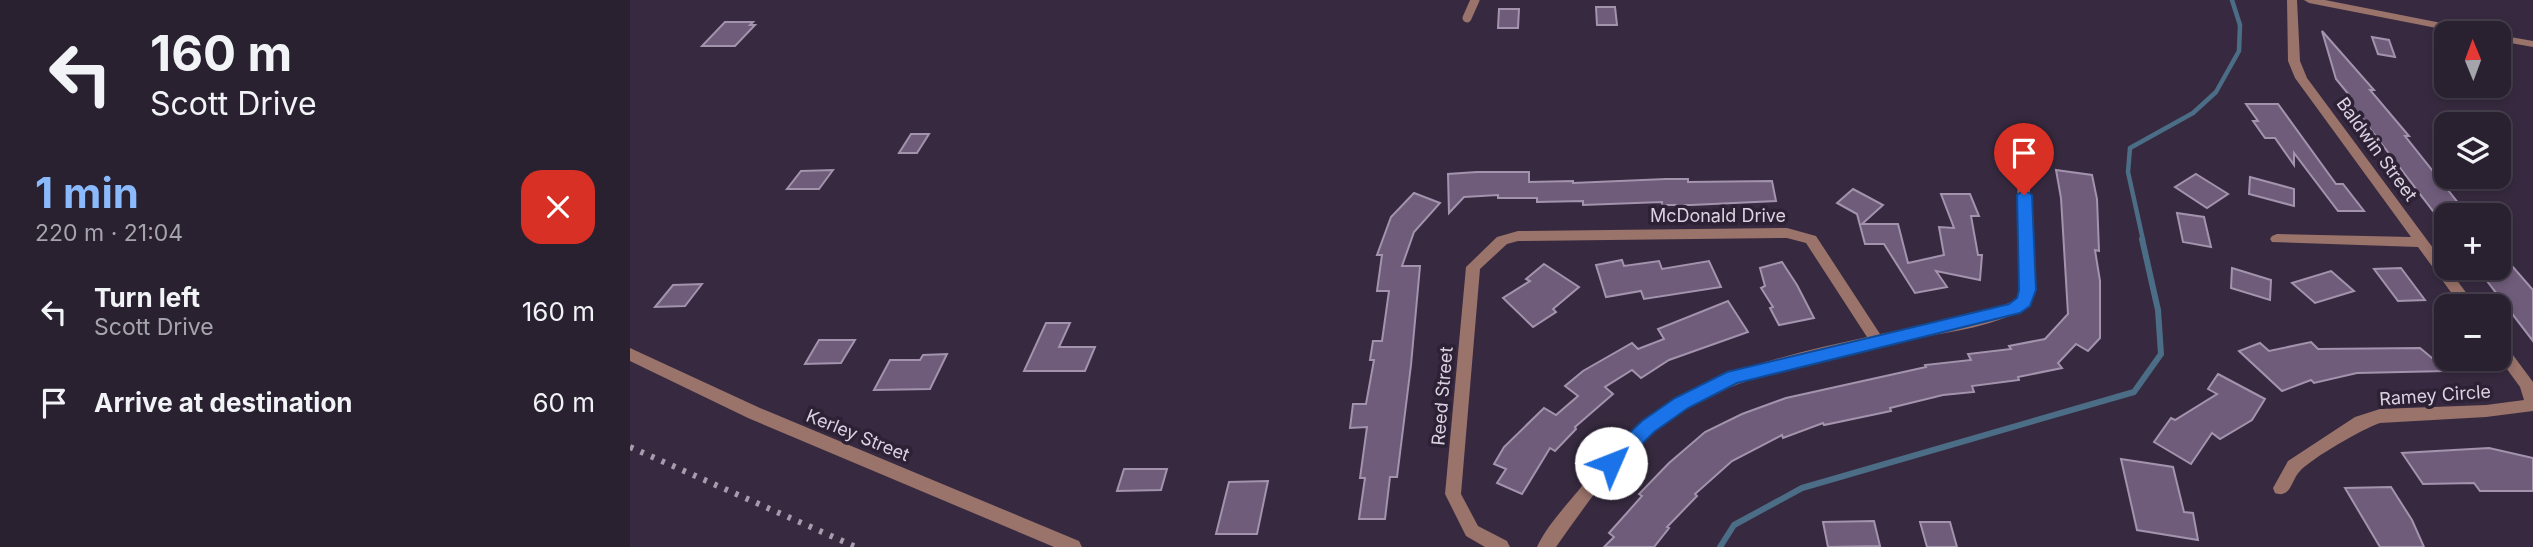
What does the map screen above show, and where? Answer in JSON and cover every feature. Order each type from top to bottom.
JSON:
[{"type":"street","name":"Baldwin Street","points":[[2292,0],[2294,61],[2301,78],[2460,294]]},
{"type":"street","points":[[2309,0],[2434,25]]},
{"type":"street","points":[[2511,40],[2533,44]]},
{"type":"street","points":[[1546,547],[1611,463],[1648,427],[1681,403],[1733,377],[2000,314],[2024,302],[2028,290],[2024,172]]},
{"type":"street","name":"McDonald Drive","points":[[1503,240],[1518,236],[1787,233],[1811,239],[1877,341]]},
{"type":"street","points":[[2277,239],[2421,242]]},
{"type":"street","name":"Reed Street","points":[[1502,547],[1472,531],[1453,494],[1473,267],[1503,240]]},
{"type":"street","name":"Kerley Street","points":[[630,354],[754,413],[1073,547]]},
{"type":"street","points":[[2511,363],[2527,385],[2533,404]]},
{"type":"street","name":"Ramey Circle","points":[[2281,488],[2294,466],[2361,422],[2380,416],[2486,411],[2533,404]]},
{"type":"lane","points":[[1467,18],[1475,0]]},
{"type":"building","points":[[1596,7],[1615,7],[1617,25],[1597,25]]},
{"type":"building","points":[[1499,9],[1519,9],[1518,28],[1498,28]]},
{"type":"building","points":[[725,22],[753,22],[750,25],[755,25],[735,46],[702,46]]},
{"type":"building","points":[[2322,31],[2374,90],[2370,90],[2409,136],[2405,136],[2434,172],[2434,189],[2447,189],[2458,203],[2434,203],[2434,212],[2345,96],[2350,96],[2336,79]]},
{"type":"building","points":[[2372,37],[2389,40],[2395,57],[2378,54]]},
{"type":"building","points":[[2246,104],[2278,104],[2336,184],[2343,184],[2364,211],[2338,211],[2294,153],[2294,165],[2275,138],[2265,138],[2253,121],[2258,121]]},
{"type":"building","points":[[911,134],[929,134],[917,153],[899,153]]},
{"type":"building","points":[[833,170],[819,189],[787,189],[801,171]]},
{"type":"building","points":[[2056,170],[2092,175],[2097,199],[2099,251],[2095,250],[2100,281],[2100,338],[2088,351],[2076,344],[2058,363],[2062,368],[2018,377],[2019,380],[1972,386],[1974,392],[1943,395],[1890,408],[1891,411],[1824,425],[1823,423],[1783,438],[1782,435],[1732,461],[1695,494],[1697,496],[1667,527],[1669,528],[1654,547],[1604,547],[1614,537],[1609,533],[1642,496],[1639,494],[1669,463],[1705,432],[1742,414],[1786,398],[1926,367],[1925,365],[1971,360],[1968,354],[2011,349],[2009,346],[2045,339],[2068,314],[2061,198]]},
{"type":"building","points":[[1529,172],[1529,182],[1666,179],[1688,179],[1688,182],[1772,181],[1776,201],[1691,205],[1662,205],[1662,202],[1583,205],[1583,201],[1537,202],[1537,198],[1498,198],[1498,195],[1464,197],[1449,213],[1448,174]]},
{"type":"building","points":[[2196,174],[2228,194],[2207,208],[2175,187]]},
{"type":"building","points":[[2250,177],[2294,189],[2294,206],[2249,194]]},
{"type":"building","points":[[1853,189],[1883,205],[1862,224],[1898,224],[1908,263],[1944,255],[1939,227],[1954,228],[1941,194],[1970,194],[1979,216],[1971,216],[1978,255],[1982,255],[1980,280],[1936,271],[1947,287],[1915,293],[1884,244],[1865,244],[1857,214],[1837,203]]},
{"type":"building","points":[[1414,193],[1440,203],[1414,232],[1402,266],[1420,266],[1397,477],[1390,477],[1385,519],[1359,519],[1365,478],[1360,478],[1367,427],[1350,428],[1353,404],[1366,404],[1374,360],[1370,360],[1373,341],[1382,341],[1389,291],[1377,291],[1382,255],[1377,255],[1391,217]]},
{"type":"building","points":[[2177,213],[2204,217],[2211,247],[2183,242]]},
{"type":"building","points":[[1622,260],[1624,266],[1659,261],[1662,269],[1709,261],[1721,287],[1644,299],[1641,291],[1606,297],[1596,265]]},
{"type":"building","points":[[1782,262],[1814,318],[1779,325],[1770,308],[1773,307],[1761,288],[1765,286],[1760,268]]},
{"type":"building","points":[[1544,264],[1579,287],[1553,309],[1556,312],[1533,327],[1503,298],[1530,281],[1526,279]]},
{"type":"building","points":[[2511,265],[2533,290],[2533,341],[2511,312],[2511,294],[2497,294],[2486,280],[2511,280]]},
{"type":"building","points":[[2232,268],[2271,280],[2270,300],[2231,288]]},
{"type":"building","points":[[2401,268],[2425,300],[2398,301],[2374,269]]},
{"type":"building","points":[[2331,271],[2354,291],[2315,303],[2292,283]]},
{"type":"building","points":[[702,284],[685,306],[655,307],[673,285]]},
{"type":"building","points":[[1728,301],[1748,332],[1669,360],[1641,378],[1632,370],[1605,387],[1613,394],[1575,427],[1555,451],[1550,448],[1522,494],[1497,483],[1506,469],[1494,464],[1504,447],[1544,408],[1556,415],[1578,396],[1565,386],[1583,371],[1632,343],[1638,349],[1664,339],[1658,329]]},
{"type":"building","points":[[1046,323],[1070,323],[1059,347],[1095,347],[1085,371],[1024,371]]},
{"type":"building","points":[[819,340],[855,340],[841,363],[805,364]]},
{"type":"building","points":[[2311,342],[2318,349],[2420,348],[2432,358],[2434,356],[2434,371],[2447,371],[2357,373],[2314,383],[2311,380],[2282,391],[2239,351],[2260,343],[2269,351]]},
{"type":"building","points":[[947,354],[930,389],[874,390],[890,360],[920,360],[923,355]]},
{"type":"building","points":[[2218,374],[2265,399],[2252,420],[2220,439],[2212,433],[2191,464],[2154,442],[2171,418],[2175,420],[2217,394],[2208,389]]},
{"type":"building","points":[[2489,448],[2533,458],[2533,491],[2480,491],[2474,483],[2423,484],[2402,453]]},
{"type":"building","points":[[2121,459],[2173,467],[2184,512],[2193,513],[2198,540],[2137,530]]},
{"type":"building","points":[[1124,469],[1167,469],[1161,490],[1117,491]]},
{"type":"building","points":[[1268,481],[1257,534],[1216,534],[1229,482]]},
{"type":"building","points":[[2391,487],[2412,520],[2424,547],[2380,547],[2345,488]]},
{"type":"building","points":[[1874,521],[1880,546],[1828,547],[1823,522]]},
{"type":"building","points":[[1920,522],[1950,522],[1957,547],[1927,547]]},
{"type":"waterway","points":[[2143,240],[2128,172],[2130,148],[2193,113],[2216,92],[2239,51],[2240,25],[2232,0]]},
{"type":"waterway","points":[[1720,547],[1734,525],[1802,488],[2134,392],[2161,354],[2158,310],[2142,239]]},
{"type":"railway","points":[[630,447],[856,547]]},
{"type":"route","points":[[1611,463],[1648,427],[1681,403],[1733,377],[2014,309],[2024,302],[2028,290],[2024,195]]}]
